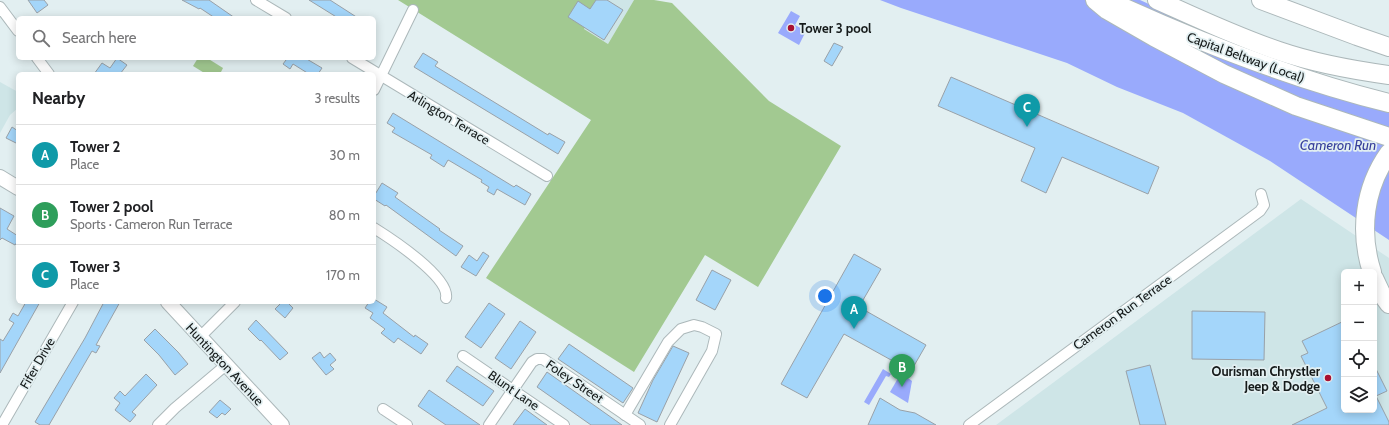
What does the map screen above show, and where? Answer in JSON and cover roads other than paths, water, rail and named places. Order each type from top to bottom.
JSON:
[{"type":"highway","points":[[1094,0],[1107,10],[1154,37],[1224,74],[1296,106],[1389,137]]},
{"type":"highway","name":"Capital Beltway (Local)","points":[[1108,0],[1187,36],[1227,52],[1355,95],[1389,103]]},
{"type":"highway","points":[[1157,0],[1256,43],[1280,51],[1338,67],[1389,75]]},
{"type":"highway","points":[[1261,0],[1389,47]]},
{"type":"highway","points":[[1371,269],[1366,248],[1366,205],[1374,179],[1389,153]]},
{"type":"highway","points":[[1377,284],[1389,304]]},
{"type":"main road","points":[[0,177],[16,187]]},
{"type":"main road","name":"Huntington Avenue","points":[[170,304],[282,425]]},
{"type":"street","points":[[256,0],[283,16]]},
{"type":"street","points":[[0,7],[16,29]]},
{"type":"street","points":[[376,86],[413,10]]},
{"type":"street","points":[[38,60],[48,72]]},
{"type":"street","name":"Arlington Terrace","points":[[355,60],[375,72]]},
{"type":"street","name":"Arlington Terrace","points":[[376,73],[547,176]]},
{"type":"street","name":"Cameron Run Terrace","points":[[969,425],[1260,210],[1264,205],[1261,194]]},
{"type":"street","points":[[376,229],[394,240],[437,277],[447,294],[446,298]]},
{"type":"street","name":"Fifer Drive","points":[[2,425],[72,304]]},
{"type":"street","points":[[200,337],[232,304]]},
{"type":"street","points":[[625,415],[668,342],[681,329],[694,325],[702,327],[716,334],[712,351],[670,425]]},
{"type":"street","name":"Blunt Lane","points":[[463,356],[564,425]]},
{"type":"street","name":"Foley Street","points":[[489,425],[532,362],[537,359],[543,359],[640,425]]},
{"type":"street","points":[[158,425],[175,408],[226,365]]},
{"type":"street","points":[[383,409],[407,425]]},
{"type":"water","name":"Cameron Run","points":[[880,0],[1140,0],[1389,113],[1389,240],[1270,161],[1183,113],[1117,87],[1067,63]]},
{"type":"water","name":"Tower 3 pool","points":[[791,11],[800,16],[795,25],[806,31],[799,45],[778,33]]},
{"type":"water","points":[[883,369],[891,374],[889,377],[886,376],[869,405],[864,402]]},
{"type":"water","points":[[901,373],[912,381],[908,403],[890,392]]},
{"type":"place","name":"Tower 3 pool","points":[[791,28]]},
{"type":"place","name":"Tower 3","points":[[1027,127]]},
{"type":"place","name":"Tower 2","points":[[854,329]]},
{"type":"place","name":"Ourisman Chrystler Jeep & Dodge","points":[[1328,378]]},
{"type":"place","name":"Tower 2 pool","points":[[902,387]]}]
